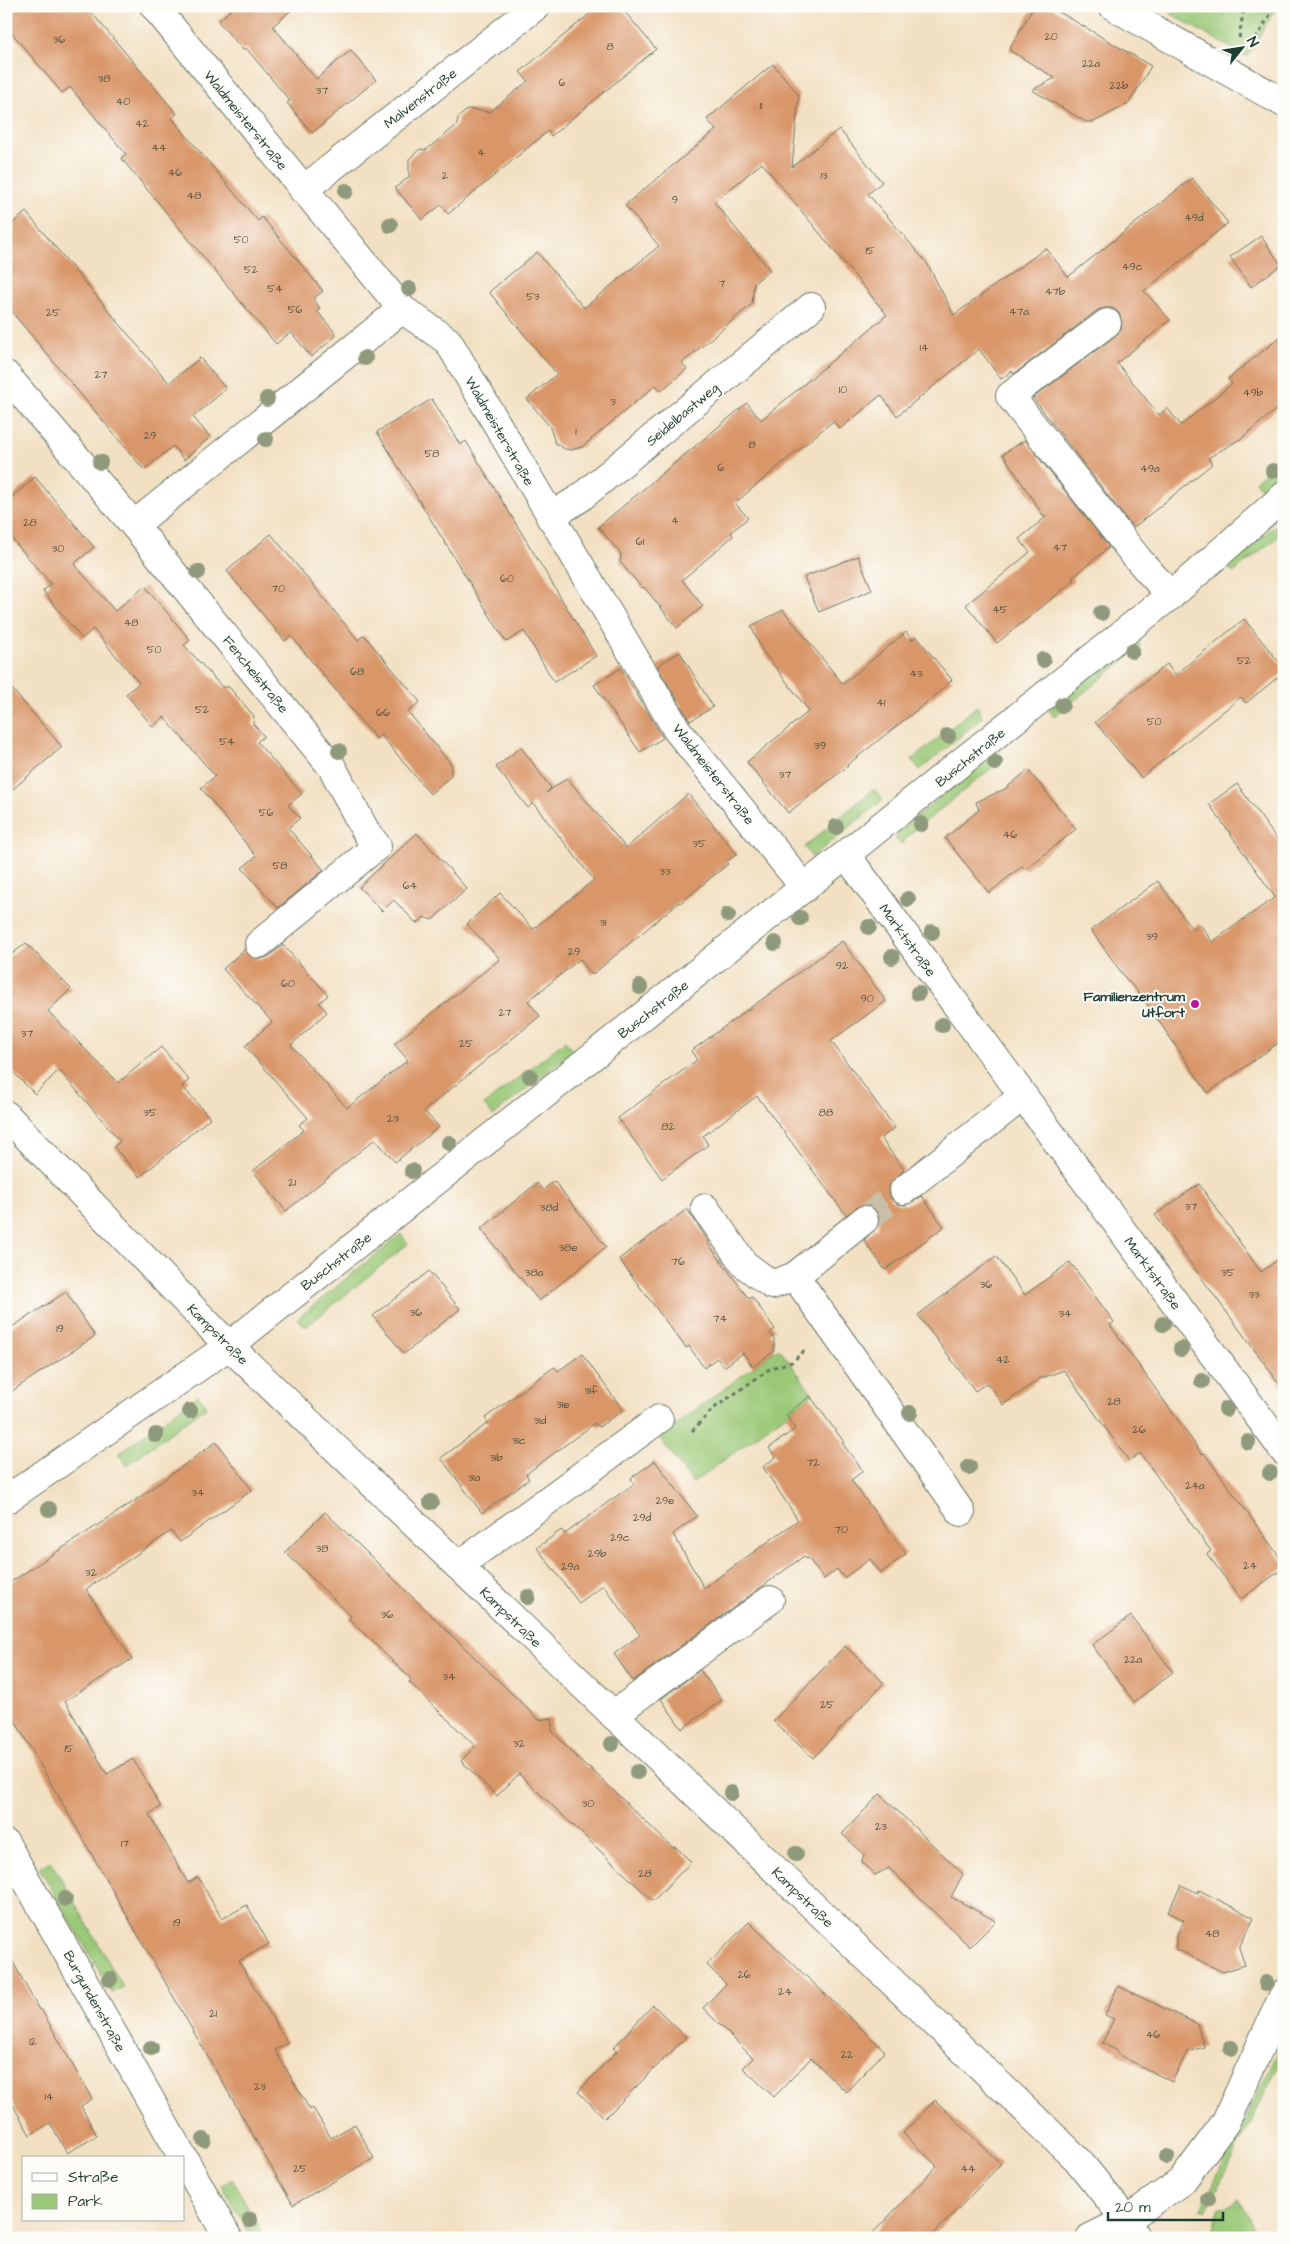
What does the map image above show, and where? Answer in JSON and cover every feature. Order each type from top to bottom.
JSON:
[{"type":"street","name":"Waldmeisterstraße","points":[[154,6],[402,309],[448,340],[550,517],[677,730],[805,888]]},
{"type":"street","name":"Malvenstraße","points":[[303,190],[536,6]]},
{"type":"street","points":[[1113,6],[1284,104]]},
{"type":"street","name":"Seidelbastweg","points":[[550,517],[580,498],[811,307]]},
{"type":"street","points":[[134,525],[402,309]]},
{"type":"street","points":[[1107,323],[1010,396],[1137,558],[1171,596]]},
{"type":"street","name":"Fenchelstraße","points":[[6,375],[134,525],[332,767],[366,832],[377,846],[259,944]]},
{"type":"street","name":"Buschstraße","points":[[6,1500],[229,1346],[847,856],[1171,596],[1284,496]]},
{"type":"street","name":"Marktstraße","points":[[847,856],[1284,1450]]},
{"type":"street","points":[[904,1190],[1023,1096]]},
{"type":"street","name":"Kampstraße","points":[[6,1115],[229,1346],[1077,2159],[1131,2229]]},
{"type":"street","points":[[706,1208],[744,1264],[772,1285],[795,1276],[864,1220]]},
{"type":"street","points":[[795,1276],[961,1512]]},
{"type":"street","points":[[458,1566],[659,1419]]},
{"type":"street","points":[[613,1715],[770,1600]]},
{"type":"street","name":"Burgundenstraße","points":[[6,1844],[182,2156]]},
{"type":"street","points":[[1090,2238],[1131,2229],[1182,2181],[1225,2123],[1284,1994]]},
{"type":"street","name":"Burgundenstraße","points":[[185,2162],[228,2238]]},
{"type":"path","points":[[1234,76],[1275,6]]},
{"type":"path","points":[[688,1433],[696,1428],[713,1409],[771,1368],[792,1362],[831,1326]]},
{"type":"green space","points":[[1180,6],[1277,6],[1247,57],[1171,14]]},
{"type":"green space","points":[[1284,458],[1284,474],[1263,491],[1255,481]]},
{"type":"green space","points":[[1284,519],[1284,532],[1233,573],[1226,565]]},
{"type":"green space","points":[[1135,639],[1141,646],[1054,717],[1049,710]]},
{"type":"green space","points":[[977,706],[982,718],[920,770],[912,760]]},
{"type":"green space","points":[[998,751],[1004,758],[910,834],[902,844],[895,839],[905,826]]},
{"type":"green space","points":[[874,789],[883,800],[812,857],[804,847]]},
{"type":"green space","points":[[565,1041],[573,1051],[493,1116],[484,1105]]},
{"type":"green space","points":[[401,1234],[408,1244],[306,1327],[297,1319]]},
{"type":"green space","points":[[779,1348],[813,1394],[693,1483],[659,1437]]},
{"type":"green space","points":[[198,1395],[207,1406],[127,1465],[118,1454]]},
{"type":"green space","points":[[51,1861],[123,1987],[112,1993],[39,1867]]},
{"type":"green space","points":[[1284,2040],[1284,2055],[1206,2211],[1201,2208]]},
{"type":"green space","points":[[232,2179],[266,2238],[252,2238],[222,2185]]},
{"type":"green space","points":[[1239,2199],[1254,2228],[1244,2238],[1211,2238],[1220,2207],[1226,2208]]},
{"type":"building","points":[[6,6],[86,6],[177,114],[172,118],[190,140],[258,221],[262,217],[323,291],[313,299],[320,308],[317,311],[337,335],[311,357],[291,332],[276,344],[121,158],[126,154],[70,87],[62,93],[6,26]]},
{"type":"building","points":[[235,6],[296,6],[273,26],[316,79],[351,50],[376,80],[312,133],[287,103],[290,101],[246,48],[243,50],[218,21]]},
{"type":"building","points":[[599,6],[620,6],[656,49],[551,136],[548,131],[448,214],[441,205],[422,220],[395,188],[409,177],[409,159],[420,149],[426,150],[457,125],[458,118],[468,109],[490,112],[528,81],[520,72]]},
{"type":"building","points":[[1034,6],[1049,6],[1151,66],[1129,103],[1094,122],[1086,122],[1032,90],[1055,78],[1009,50]]},
{"type":"building","points":[[773,64],[799,95],[792,167],[839,129],[882,182],[868,194],[927,263],[954,315],[1046,248],[1068,277],[1192,178],[1228,223],[1144,291],[1170,320],[1117,363],[1159,415],[1167,408],[1181,425],[1232,384],[1228,379],[1284,334],[1284,403],[1242,438],[1208,458],[1212,464],[1133,528],[1033,398],[1116,335],[1121,330],[1122,322],[1119,313],[1113,308],[1098,310],[1014,374],[1012,371],[1001,379],[979,349],[897,416],[881,395],[840,429],[833,421],[735,503],[748,518],[731,532],[733,536],[682,580],[703,606],[677,628],[644,587],[642,588],[620,562],[621,554],[598,527],[747,403],[761,420],[887,315],[762,163],[714,202],[770,270],[754,283],[752,304],[682,363],[687,369],[661,391],[656,385],[582,447],[571,450],[555,443],[550,427],[527,399],[557,374],[489,292],[537,252],[584,308],[659,246],[625,205],[716,130],[707,119]]},
{"type":"building","points":[[26,212],[169,383],[200,358],[226,389],[193,417],[210,437],[184,460],[173,446],[144,470],[6,305],[6,229]]},
{"type":"building","points":[[1261,236],[1281,265],[1251,287],[1230,257]]},
{"type":"building","points":[[432,399],[460,445],[466,441],[596,656],[554,682],[524,631],[506,642],[377,432]]},
{"type":"building","points":[[1025,440],[1109,547],[1072,578],[1074,581],[997,643],[966,605],[1030,552],[1019,539],[1047,516],[1044,517],[1003,454]]},
{"type":"building","points":[[35,477],[94,547],[74,564],[115,611],[145,586],[190,640],[184,645],[222,687],[229,687],[254,716],[253,724],[264,736],[257,742],[302,794],[288,805],[300,818],[288,828],[324,870],[278,908],[242,868],[256,856],[201,788],[215,776],[164,717],[153,727],[126,694],[139,683],[93,629],[82,639],[43,591],[51,584],[6,532],[6,502]]},
{"type":"building","points":[[271,534],[358,640],[364,635],[420,702],[408,712],[451,764],[451,776],[430,794],[381,735],[376,739],[291,636],[285,641],[227,571]]},
{"type":"building","points":[[858,556],[872,590],[819,612],[804,577]]},
{"type":"building","points":[[783,610],[843,684],[906,632],[912,640],[916,636],[952,680],[936,695],[788,813],[747,762],[809,711],[762,650],[751,626]]},
{"type":"building","points":[[1244,619],[1284,668],[1284,672],[1246,703],[1241,697],[1141,778],[1095,722],[1167,664],[1175,675]]},
{"type":"building","points":[[680,652],[713,707],[690,721],[657,666]]},
{"type":"building","points":[[621,668],[663,738],[640,752],[594,685]]},
{"type":"building","points":[[6,682],[62,747],[6,795]]},
{"type":"building","points":[[521,747],[551,788],[546,793],[567,778],[626,848],[688,794],[737,854],[726,862],[728,864],[679,902],[592,975],[580,959],[528,1001],[540,1016],[424,1111],[439,1127],[395,1162],[375,1139],[286,1211],[253,1171],[304,1130],[299,1125],[308,1118],[245,1046],[272,1022],[223,969],[245,949],[253,958],[261,959],[269,956],[283,945],[328,995],[319,1003],[327,1012],[291,1045],[347,1108],[408,1060],[394,1044],[500,959],[467,924],[500,893],[533,929],[594,880],[533,803],[528,808],[496,767]]},
{"type":"building","points":[[1028,770],[1076,829],[1025,870],[1022,866],[989,893],[945,838],[979,810],[976,802],[1005,789]]},
{"type":"building","points":[[1237,784],[1284,849],[1284,1039],[1208,1093],[1141,995],[1126,979],[1091,930],[1158,881],[1192,929],[1200,924],[1212,942],[1275,897],[1209,804]]},
{"type":"building","points":[[417,833],[467,889],[432,920],[424,917],[417,924],[394,900],[382,911],[359,887]]},
{"type":"building","points":[[842,941],[886,1001],[831,1041],[895,1128],[881,1138],[904,1170],[890,1184],[889,1192],[891,1199],[898,1204],[906,1205],[922,1196],[944,1227],[885,1270],[864,1240],[878,1226],[879,1218],[876,1211],[870,1206],[862,1205],[846,1215],[757,1096],[703,1136],[708,1145],[662,1179],[618,1118],[697,1060],[691,1051]]},
{"type":"building","points":[[26,943],[71,989],[48,1011],[118,1083],[161,1047],[189,1080],[182,1086],[210,1118],[140,1177],[114,1147],[120,1141],[59,1070],[35,1094],[6,1065],[6,959]]},
{"type":"building","points":[[554,1181],[606,1247],[539,1301],[481,1229],[537,1183],[543,1190]]},
{"type":"building","points":[[1199,1184],[1261,1272],[1284,1255],[1284,1390],[1155,1215]]},
{"type":"building","points":[[687,1209],[708,1243],[749,1299],[752,1297],[775,1329],[770,1333],[774,1339],[774,1351],[753,1367],[743,1353],[724,1367],[717,1358],[704,1368],[689,1346],[686,1348],[619,1259]]},
{"type":"building","points":[[996,1256],[1025,1295],[1070,1262],[1114,1322],[1110,1325],[1202,1454],[1204,1453],[1284,1563],[1284,1568],[1241,1599],[1207,1554],[1211,1551],[1140,1453],[1129,1461],[1064,1370],[1039,1379],[1003,1405],[987,1383],[975,1391],[918,1315]]},
{"type":"building","points":[[429,1271],[460,1309],[404,1354],[373,1316]]},
{"type":"building","points":[[66,1292],[95,1336],[6,1395],[6,1331]]},
{"type":"building","points":[[582,1354],[623,1410],[599,1427],[595,1423],[526,1474],[529,1479],[482,1513],[441,1458],[488,1423],[485,1418],[554,1367],[558,1371]]},
{"type":"building","points":[[810,1396],[863,1471],[851,1480],[906,1554],[881,1573],[870,1559],[844,1578],[837,1569],[824,1579],[808,1558],[806,1559],[804,1556],[633,1681],[614,1654],[640,1635],[603,1585],[579,1603],[537,1548],[561,1530],[565,1534],[634,1484],[631,1478],[655,1461],[697,1516],[673,1534],[704,1588],[798,1520],[763,1467],[776,1457],[769,1448],[795,1429],[786,1415]]},
{"type":"building","points":[[216,1442],[252,1490],[180,1542],[171,1531],[86,1589],[132,1659],[65,1701],[107,1774],[133,1759],[161,1807],[149,1814],[188,1883],[198,1877],[222,1919],[247,1905],[269,1944],[239,1961],[287,2043],[275,2050],[310,2110],[313,2108],[331,2138],[355,2124],[374,2158],[293,2205],[6,1705],[6,1585],[130,1504]]},
{"type":"building","points":[[325,1512],[539,1720],[552,1718],[552,1731],[587,1768],[588,1766],[672,1847],[677,1848],[691,1862],[653,1901],[519,1774],[497,1796],[461,1761],[475,1746],[409,1682],[411,1679],[349,1619],[351,1616],[285,1552]]},
{"type":"building","points":[[1131,1616],[1173,1672],[1134,1702],[1092,1645]]},
{"type":"building","points":[[845,1646],[884,1683],[813,1758],[773,1721]]},
{"type":"building","points":[[700,1670],[722,1700],[682,1729],[661,1699]]},
{"type":"building","points":[[880,1794],[963,1874],[951,1897],[996,1921],[970,1947],[889,1868],[875,1875],[862,1862],[864,1854],[842,1834]]},
{"type":"building","points":[[1181,1885],[1198,1893],[1199,1890],[1254,1918],[1239,1948],[1245,1965],[1223,1972],[1176,1949],[1176,1936],[1184,1920],[1168,1912]]},
{"type":"building","points":[[749,1922],[885,2051],[846,2092],[811,2058],[774,2097],[743,2068],[753,2058],[703,2008],[726,1984],[707,1965]]},
{"type":"building","points":[[6,1949],[39,2010],[41,2009],[92,2099],[81,2106],[97,2136],[67,2153],[50,2123],[30,2135],[6,2093]]},
{"type":"building","points":[[1118,1986],[1197,2024],[1204,2047],[1187,2052],[1172,2082],[1117,2054],[1118,2051],[1102,2043],[1114,2019],[1105,2015]]},
{"type":"building","points":[[653,2005],[686,2037],[605,2118],[578,2092],[617,2051],[613,2048]]},
{"type":"building","points":[[935,2100],[1001,2164],[930,2238],[868,2238],[937,2166],[903,2133]]},
{"type":"tunnel","points":[[864,1220],[904,1190]]},
{"type":"place","name":"Familienzentrum Utfort","points":[[1195,1004]]}]
